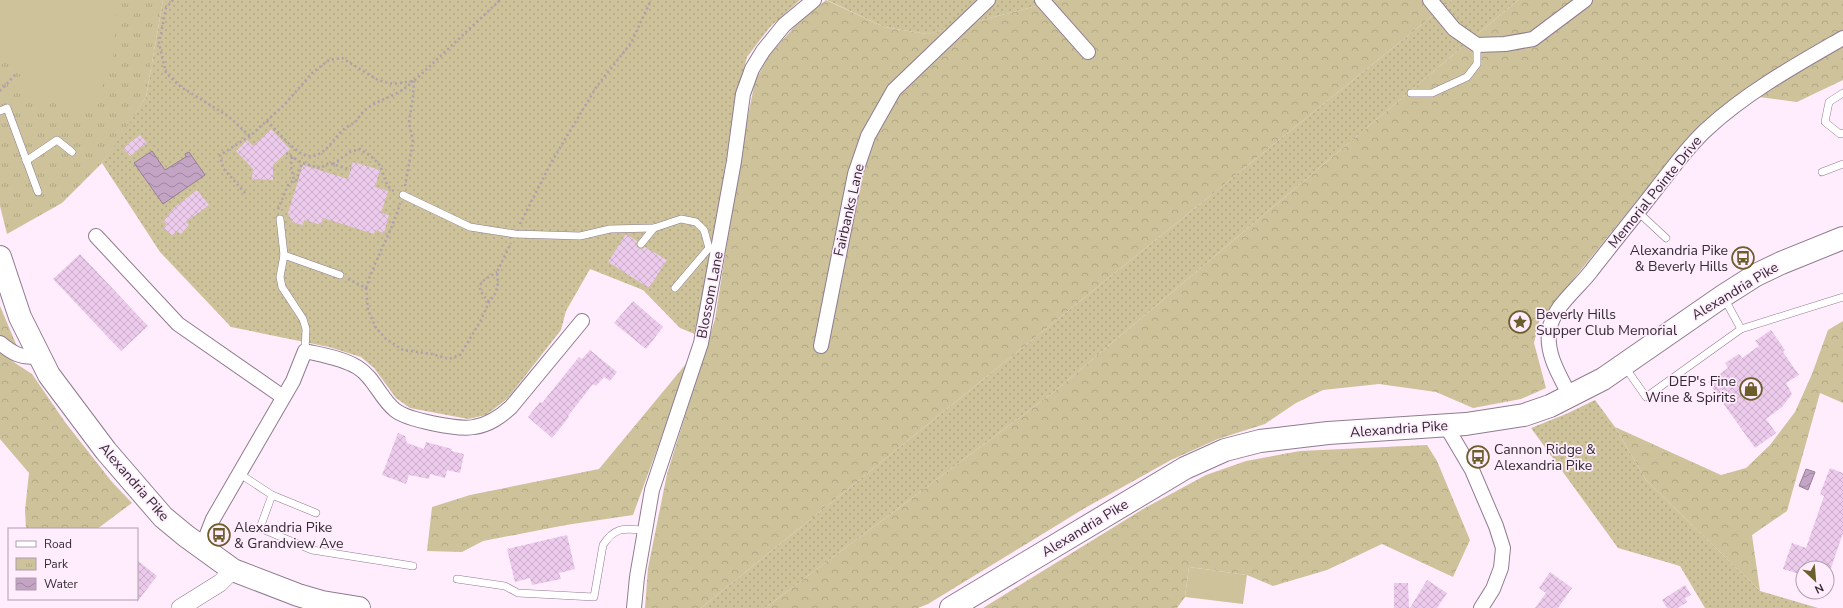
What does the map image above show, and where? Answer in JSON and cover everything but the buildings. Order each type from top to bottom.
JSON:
[{"type":"main road","name":"Alexandria Pike","points":[[951,608],[1185,468],[1225,450],[1260,440],[1328,433],[1446,426],[1524,415],[1570,396],[1603,379],[1756,275],[1781,263],[1843,238]]},
{"type":"main road","name":"Alexandria Pike","points":[[0,257],[20,317],[38,356],[73,408],[106,451],[163,517],[186,536],[202,546],[233,570],[298,595],[322,602],[359,608]]},
{"type":"street","name":"Blossom Lane","points":[[634,608],[644,530],[652,490],[701,343],[713,249],[734,161],[743,94],[752,69],[763,51],[784,25],[814,0]]},
{"type":"street","name":"Fairbanks Lane","points":[[821,346],[855,174],[868,136],[894,90],[988,0]]},
{"type":"street","points":[[1042,0],[1088,52]]},
{"type":"street","points":[[1430,0],[1454,29],[1477,45],[1505,44],[1532,39],[1585,0]]},
{"type":"street","name":"Memorial Pointe Drive","points":[[1570,396],[1551,358],[1549,332],[1551,324],[1568,296],[1590,273],[1638,212],[1708,129],[1747,97],[1795,66],[1843,38]]},
{"type":"street","points":[[96,236],[178,324],[283,397]]},
{"type":"street","points":[[202,546],[213,519],[293,381],[305,351],[347,362],[357,367],[365,373],[395,410],[404,415],[414,419],[460,428],[474,427],[499,418],[510,407],[582,321]]},
{"type":"street","points":[[0,343],[11,353],[28,358],[38,356]]},
{"type":"street","points":[[1446,426],[1472,470],[1496,526],[1503,548],[1501,568],[1493,588],[1481,608]]},
{"type":"street","points":[[180,608],[220,584],[233,570]]},
{"type":"lane","points":[[1411,93],[1432,93],[1468,77],[1477,64],[1477,45]]},
{"type":"lane","points":[[1843,93],[1829,102],[1825,122],[1840,134],[1843,133]]},
{"type":"lane","points":[[0,111],[7,108],[38,192]]},
{"type":"lane","points":[[26,161],[57,140],[72,152]]},
{"type":"lane","points":[[1822,172],[1843,164]]},
{"type":"lane","points":[[403,195],[470,227],[515,234],[580,236],[610,229],[654,228],[682,220],[696,222],[704,230],[713,249],[675,288]]},
{"type":"lane","points":[[1638,212],[1666,238]]},
{"type":"lane","points":[[277,216],[284,255],[280,277],[282,287],[303,319],[306,329],[305,351]]},
{"type":"lane","points":[[641,244],[654,228]]},
{"type":"lane","points":[[284,255],[340,275]]},
{"type":"lane","points":[[1723,296],[1741,329]]},
{"type":"lane","points":[[1624,365],[1646,397],[1741,329],[1843,297]]},
{"type":"lane","points":[[240,474],[272,495],[316,513]]},
{"type":"lane","points":[[272,495],[260,528],[312,550],[413,566]]},
{"type":"lane","points":[[457,579],[505,586],[518,593],[594,597],[603,545],[608,538],[622,529],[644,530]]},
{"type":"path","points":[[173,0],[166,8],[159,43],[166,73],[181,86],[228,116],[250,136]]},
{"type":"path","points":[[267,120],[300,154],[310,156],[319,153],[333,143],[343,130],[356,122],[363,111],[371,105],[388,99],[408,87],[500,0]]},
{"type":"path","points":[[340,275],[366,288],[368,310],[376,328],[386,339],[403,350],[432,354],[449,359],[460,355],[496,292],[498,283],[497,272],[552,161],[597,86],[631,43],[651,0]]},
{"type":"path","points":[[246,193],[223,168],[220,155],[250,136],[312,73],[329,60],[342,58],[378,80],[394,84],[414,80]]},
{"type":"path","points":[[0,91],[16,74]]},
{"type":"path","points":[[333,164],[350,152],[360,149],[371,156],[380,166],[385,180],[391,189],[403,195]]},
{"type":"path","points":[[286,152],[302,163],[320,168],[329,163],[351,170]]},
{"type":"path","points":[[292,157],[291,166],[294,180]]},
{"type":"path","points":[[277,216],[288,185],[294,180],[296,181],[302,163]]},
{"type":"path","points":[[489,302],[481,294],[481,281],[497,272]]},
{"type":"green space","points":[[0,0],[163,0],[146,97],[117,142],[102,163],[62,203],[7,234],[0,206]]},
{"type":"green space","points":[[0,0],[114,0],[116,12],[113,62],[96,99],[76,120],[51,100],[41,111],[12,85],[22,74],[0,55]]},
{"type":"green space","points":[[163,0],[800,0],[770,27],[747,57],[736,101],[697,335],[680,328],[643,290],[590,269],[566,311],[561,330],[507,399],[486,415],[468,419],[410,408],[396,398],[374,368],[361,357],[329,347],[231,327],[160,252],[102,163],[146,97]]},
{"type":"green space","points":[[826,0],[884,27],[927,34],[1060,0],[1452,0],[701,608],[645,608],[648,568],[667,474],[715,319],[744,136],[755,81],[770,54],[796,25]]},
{"type":"green space","points":[[827,0],[1060,0],[927,34],[884,27]]},
{"type":"green space","points":[[1452,0],[1518,0],[1055,391],[765,608],[701,608]]},
{"type":"green space","points":[[1518,0],[1843,0],[1843,80],[1797,102],[1759,97],[1747,92],[1688,137],[1539,322],[1534,343],[1546,388],[1521,399],[1473,408],[1436,392],[1379,384],[1323,390],[1296,403],[1265,424],[1218,439],[1171,460],[1085,508],[928,604],[918,608],[765,608],[1055,391]]},
{"type":"green space","points":[[0,306],[19,351],[0,338]]},
{"type":"green space","points":[[1843,321],[1843,403],[1820,393],[1787,511],[1752,535],[1760,591],[1646,480],[1615,427],[1721,475],[1746,468],[1770,445],[1795,412],[1812,374],[1828,330]]},
{"type":"green space","points":[[0,351],[32,374],[65,422],[112,482],[132,503],[98,528],[26,528],[25,510],[29,473],[0,439]]},
{"type":"green space","points":[[690,359],[633,515],[566,525],[483,541],[462,552],[427,551],[432,507],[470,495],[599,469]]},
{"type":"green space","points":[[1595,400],[1615,427],[1646,480],[1760,591],[1818,608],[1705,608],[1680,566],[1618,548],[1531,428],[1566,414]]},
{"type":"green space","points":[[1427,445],[1437,461],[1470,540],[1453,577],[1382,544],[1327,570],[1273,586],[1247,575],[1189,567],[1185,597],[1177,608],[983,608],[1143,509],[1206,475],[1246,461],[1300,451]]},
{"type":"green space","points":[[1189,567],[1247,575],[1243,604],[1185,597]]},
{"type":"water","points":[[152,151],[165,170],[186,157],[185,154],[189,152],[205,175],[163,204],[134,163]]},
{"type":"water","points":[[1806,469],[1815,472],[1808,490],[1799,486]]},
{"type":"place","name":"Alexandria Pike & Beverly Hills","points":[[1743,258]]},
{"type":"place","name":"Beverly Hills Supper Club Memorial","points":[[1520,322]]},
{"type":"place","name":"DEP's Fine Wine & Spirits","points":[[1751,389]]},
{"type":"place","name":"Cannon Ridge & Alexandria Pike","points":[[1478,457]]},
{"type":"place","name":"Alexandria Pike & Grandview Ave","points":[[219,535]]}]
